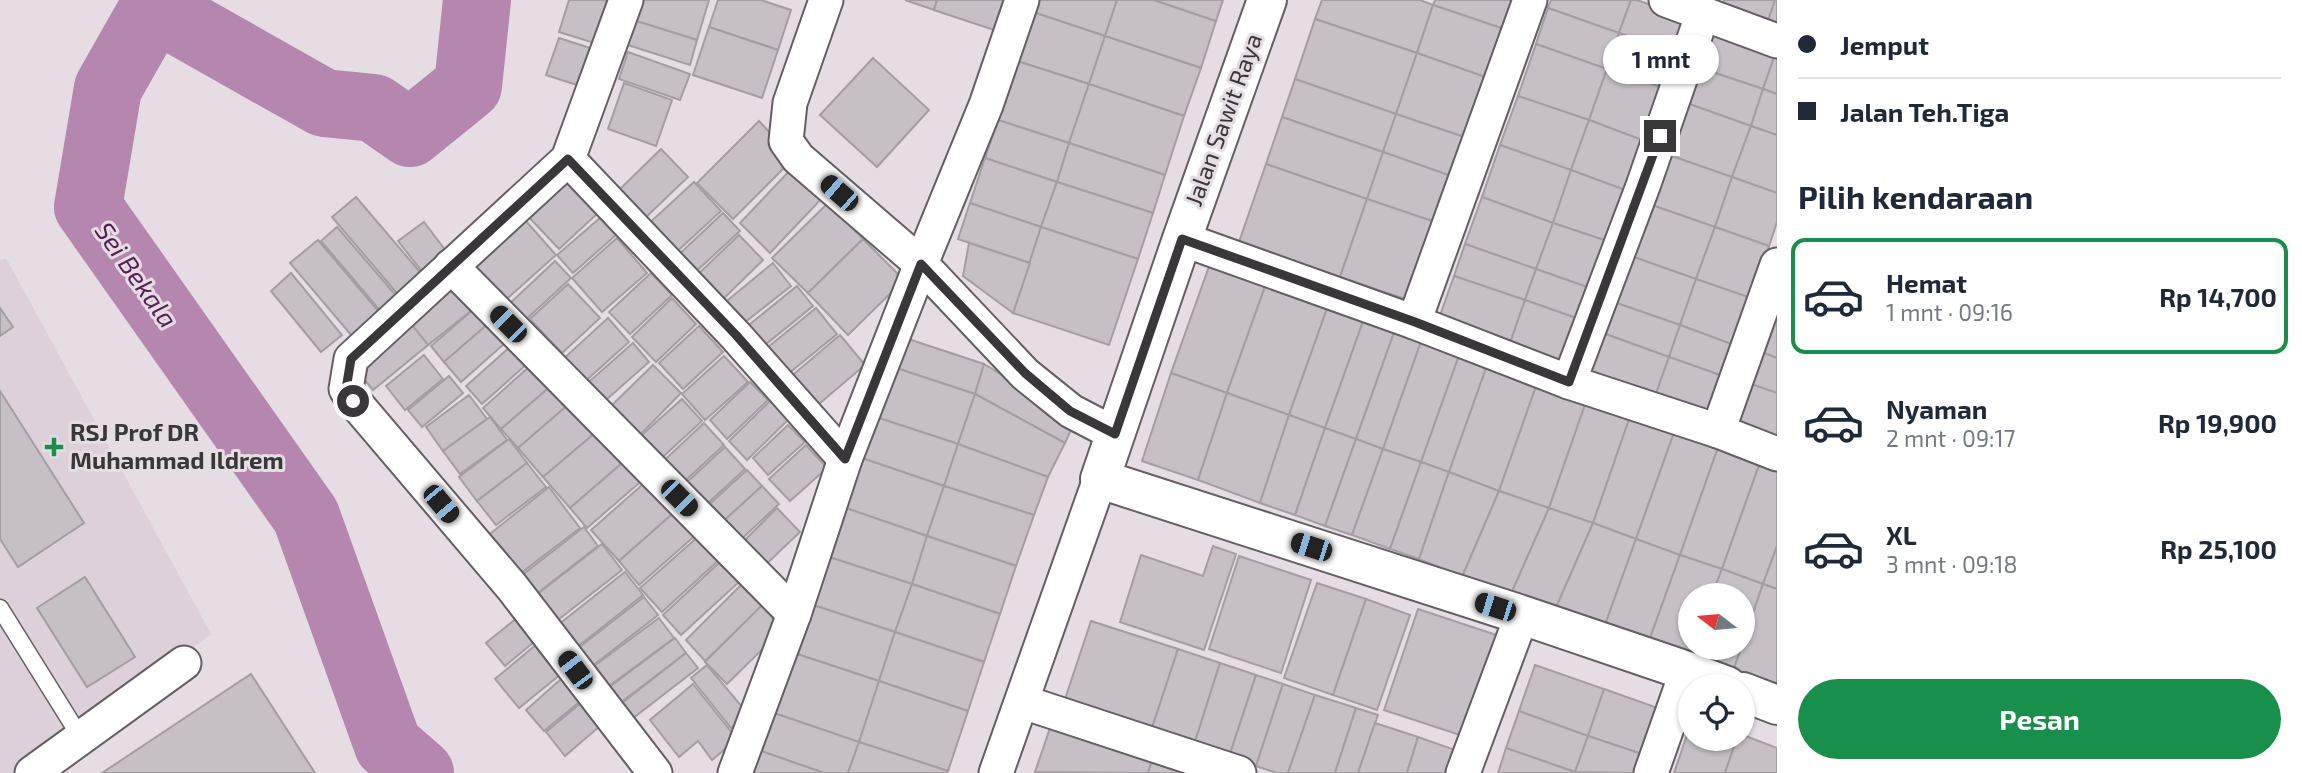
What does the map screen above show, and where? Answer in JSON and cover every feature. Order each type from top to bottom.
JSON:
[{"type":"street","points":[[626,0],[568,159],[351,359],[346,389],[353,401],[512,587],[655,773]]},
{"type":"street","points":[[826,0],[790,103],[786,141],[798,158],[921,264],[1025,373],[1070,411],[1115,434]]},
{"type":"street","points":[[735,773],[794,614],[845,459],[986,105],[1022,0]]},
{"type":"street","name":"Jalan Sawit Raya","points":[[1100,479],[1267,0]]},
{"type":"street","points":[[1415,322],[1530,0]]},
{"type":"street","points":[[1666,0],[1777,41]]},
{"type":"street","points":[[1569,382],[1643,186],[1703,13]]},
{"type":"street","points":[[568,159],[736,335],[845,459]]},
{"type":"street","points":[[1182,239],[1415,322],[1569,382],[1717,431],[1777,454]]},
{"type":"street","points":[[1717,431],[1777,264]]},
{"type":"street","points":[[451,266],[794,614]]},
{"type":"street","points":[[996,773],[1100,479],[1522,615],[1695,674]]},
{"type":"street","points":[[1463,773],[1522,615]]},
{"type":"street","points":[[32,773],[184,663]]},
{"type":"street","points":[[1651,773],[1687,671]]},
{"type":"street","points":[[1755,697],[1777,705]]},
{"type":"street","points":[[1023,702],[1239,773]]},
{"type":"lane","points":[[0,608],[81,738]]},
{"type":"shaded area","name":"RSJ Prof DR Muhammad Ildrem","points":[[6,258],[211,634],[26,773],[0,773],[0,260]]},
{"type":"building","points":[[569,0],[603,0],[615,4],[601,45],[559,32]]},
{"type":"building","points":[[639,0],[709,0],[697,40],[633,20]]},
{"type":"building","points":[[718,0],[761,0],[791,10],[778,50],[709,27]]},
{"type":"building","points":[[905,0],[937,0],[934,10]]},
{"type":"building","points":[[937,0],[1017,0],[1006,34],[934,10]]},
{"type":"building","points":[[1037,0],[1117,0],[1105,36],[1033,12]]},
{"type":"building","points":[[1117,0],[1154,0],[1216,21],[1201,68],[1105,36]]},
{"type":"building","points":[[1154,0],[1223,0],[1216,21]]},
{"type":"building","points":[[1322,0],[1420,0],[1433,5],[1417,53],[1315,19]]},
{"type":"building","points":[[1435,0],[1517,0],[1507,30],[1433,5]]},
{"type":"building","points":[[1551,0],[1631,0],[1619,33],[1548,8]]},
{"type":"building","points":[[1631,0],[1685,17],[1673,52],[1619,33]]},
{"type":"building","points":[[1724,0],[1775,0],[1765,30],[1719,14]]},
{"type":"building","points":[[1777,0],[1777,34],[1765,30]]},
{"type":"building","points":[[1433,5],[1507,30],[1491,79],[1417,53]]},
{"type":"building","points":[[1548,8],[1619,33],[1607,69],[1536,44]]},
{"type":"building","points":[[1033,12],[1105,36],[1089,84],[1017,61]]},
{"type":"building","points":[[1315,19],[1417,53],[1396,114],[1295,79]]},
{"type":"building","points":[[633,20],[697,40],[690,65],[625,44]]},
{"type":"building","points":[[709,27],[778,50],[762,98],[693,75]]},
{"type":"building","points":[[1708,28],[1776,52],[1763,89],[1694,66]]},
{"type":"building","points":[[1619,33],[1673,52],[1661,87],[1607,69]]},
{"type":"building","points":[[1105,36],[1201,68],[1184,116],[1089,84]]},
{"type":"building","points":[[559,38],[590,48],[577,85],[546,75]]},
{"type":"building","points":[[1536,44],[1607,69],[1589,120],[1518,96]]},
{"type":"building","points":[[628,52],[690,74],[680,100],[619,79]]},
{"type":"building","points":[[1777,52],[1777,94],[1763,89]]},
{"type":"building","points":[[1417,53],[1491,79],[1470,139],[1396,114]]},
{"type":"building","points":[[873,58],[929,110],[877,167],[820,115]]},
{"type":"building","points":[[1017,61],[1089,84],[1069,143],[998,120]]},
{"type":"building","points":[[1694,66],[1763,89],[1751,126],[1681,101]]},
{"type":"building","points":[[1607,69],[1661,87],[1642,140],[1589,120]]},
{"type":"building","points":[[1295,79],[1396,114],[1383,152],[1282,117]]},
{"type":"building","points":[[624,83],[672,100],[656,146],[608,129]]},
{"type":"building","points":[[1089,84],[1184,116],[1165,175],[1069,143]]},
{"type":"building","points":[[1763,89],[1777,94],[1777,135],[1751,126]]},
{"type":"building","points":[[1518,96],[1589,120],[1571,170],[1500,145]]},
{"type":"building","points":[[1681,101],[1751,126],[1732,177],[1663,153]]},
{"type":"building","points":[[1396,114],[1470,139],[1457,178],[1383,152]]},
{"type":"building","points":[[1282,117],[1383,152],[1367,199],[1266,164]]},
{"type":"building","points":[[998,120],[1069,143],[1057,182],[985,158]]},
{"type":"building","points":[[1589,120],[1642,140],[1625,190],[1571,170]]},
{"type":"building","points":[[759,121],[794,158],[733,219],[697,183]]},
{"type":"building","points":[[1751,126],[1777,135],[1777,193],[1732,177]]},
{"type":"building","points":[[1069,143],[1165,175],[1153,213],[1057,182]]},
{"type":"building","points":[[1500,145],[1571,170],[1553,223],[1482,197]]},
{"type":"building","points":[[661,149],[688,177],[643,220],[617,192]]},
{"type":"building","points":[[1383,152],[1457,178],[1441,224],[1367,199]]},
{"type":"building","points":[[1663,153],[1732,177],[1715,227],[1646,203]]},
{"type":"building","points":[[985,158],[1057,182],[1041,227],[970,203]]},
{"type":"building","points":[[1266,164],[1367,199],[1340,277],[1239,242]]},
{"type":"building","points":[[795,165],[825,195],[770,253],[740,223]]},
{"type":"building","points":[[1571,170],[1625,190],[1607,241],[1553,223]]},
{"type":"building","points":[[564,177],[598,213],[559,249],[525,213]]},
{"type":"building","points":[[1732,177],[1777,193],[1777,222],[1769,246],[1715,227]]},
{"type":"building","points":[[694,182],[721,211],[671,257],[644,228]]},
{"type":"building","points":[[1057,182],[1153,213],[1138,259],[1041,227]]},
{"type":"building","points":[[356,197],[425,278],[401,298],[332,217]]},
{"type":"building","points":[[1482,197],[1553,223],[1536,269],[1465,244]]},
{"type":"building","points":[[1367,199],[1441,224],[1414,302],[1340,277]]},
{"type":"building","points":[[828,203],[863,239],[808,293],[772,258]]},
{"type":"building","points":[[970,203],[1041,227],[1030,263],[958,239]]},
{"type":"building","points":[[1646,203],[1715,227],[1696,279],[1628,255]]},
{"type":"building","points":[[723,213],[740,231],[690,277],[674,259]]},
{"type":"building","points":[[600,218],[616,235],[573,273],[557,255]]},
{"type":"building","points":[[525,220],[556,255],[499,306],[468,270]]},
{"type":"building","points":[[424,222],[449,255],[424,274],[398,241]]},
{"type":"building","points":[[1553,223],[1607,241],[1590,288],[1536,269]]},
{"type":"building","points":[[337,227],[399,299],[382,313],[321,241]]},
{"type":"building","points":[[1041,227],[1138,259],[1109,345],[1013,313]]},
{"type":"building","points":[[1715,227],[1769,246],[1751,298],[1696,279]]},
{"type":"building","points":[[739,235],[763,260],[716,306],[692,280]]},
{"type":"building","points":[[617,238],[647,273],[602,312],[572,278]]},
{"type":"building","points":[[863,239],[904,280],[848,335],[808,293]]},
{"type":"building","points":[[318,240],[380,313],[352,336],[290,263]]},
{"type":"building","points":[[969,243],[1030,263],[1013,313],[963,276]]},
{"type":"building","points":[[1465,244],[1536,269],[1525,300],[1454,276]]},
{"type":"building","points":[[1628,255],[1696,279],[1680,325],[1611,301]]},
{"type":"building","points":[[555,261],[571,278],[521,324],[506,307]]},
{"type":"building","points":[[1211,261],[1267,281],[1227,393],[1171,373]]},
{"type":"building","points":[[773,263],[791,286],[739,327],[722,305]]},
{"type":"building","points":[[1536,269],[1590,288],[1579,319],[1525,300]]},
{"type":"building","points":[[291,273],[342,335],[321,352],[271,291]]},
{"type":"building","points":[[651,273],[672,295],[630,334],[609,312]]},
{"type":"building","points":[[1454,276],[1525,300],[1508,349],[1437,324]]},
{"type":"building","points":[[1696,279],[1751,298],[1734,345],[1680,325]]},
{"type":"building","points":[[456,280],[477,306],[428,345],[408,320]]},
{"type":"building","points":[[1267,281],[1329,303],[1289,415],[1227,393]]},
{"type":"building","points":[[568,284],[600,318],[562,353],[530,319]]},
{"type":"building","points":[[797,286],[813,306],[760,349],[744,329]]},
{"type":"building","points":[[672,298],[696,324],[656,362],[632,337]]},
{"type":"building","points":[[1525,300],[1579,319],[1562,368],[1508,349]]},
{"type":"building","points":[[1611,301],[1680,325],[1669,357],[1600,332]]},
{"type":"building","points":[[482,302],[496,317],[444,362],[431,346]]},
{"type":"building","points":[[1329,303],[1365,316],[1325,428],[1289,415]]},
{"type":"building","points":[[1777,306],[1777,358],[1756,350]]},
{"type":"building","points":[[0,308],[13,327],[0,336]]},
{"type":"building","points":[[816,308],[837,334],[783,378],[762,352]]},
{"type":"building","points":[[1365,316],[1396,327],[1356,439],[1325,428]]},
{"type":"building","points":[[496,317],[513,336],[461,382],[444,362]]},
{"type":"building","points":[[608,318],[629,342],[581,385],[560,362]]},
{"type":"building","points":[[408,320],[428,345],[373,390],[352,365]]},
{"type":"building","points":[[1680,325],[1734,345],[1723,376],[1669,357]]},
{"type":"building","points":[[699,326],[723,352],[683,389],[659,363]]},
{"type":"building","points":[[1396,327],[1423,336],[1383,449],[1356,439]]},
{"type":"building","points":[[1600,332],[1669,357],[1652,405],[1583,381]]},
{"type":"building","points":[[840,335],[865,365],[813,409],[788,379]]},
{"type":"building","points":[[899,336],[984,364],[975,394],[890,366]]},
{"type":"building","points":[[1423,336],[1461,350],[1421,462],[1383,449]]},
{"type":"building","points":[[520,338],[536,356],[482,404],[466,386]]},
{"type":"building","points":[[633,343],[649,362],[598,407],[582,388]]},
{"type":"building","points":[[1461,350],[1489,360],[1449,472],[1421,462]]},
{"type":"building","points":[[1756,350],[1777,358],[1777,393],[1745,382]]},
{"type":"building","points":[[424,355],[443,379],[405,410],[386,386]]},
{"type":"building","points":[[724,356],[748,382],[705,420],[682,394]]},
{"type":"building","points":[[540,357],[559,379],[501,429],[483,408]]},
{"type":"building","points":[[1669,357],[1723,376],[1706,424],[1652,405]]},
{"type":"building","points":[[1489,360],[1539,378],[1499,491],[1449,472]]},
{"type":"building","points":[[984,364],[1076,419],[1065,443],[975,394]]},
{"type":"building","points":[[653,365],[681,393],[635,440],[607,410]]},
{"type":"building","points":[[890,366],[975,394],[958,444],[873,416]]},
{"type":"building","points":[[1171,373],[1227,393],[1198,480],[1142,461]]},
{"type":"building","points":[[449,376],[463,393],[422,427],[408,410]]},
{"type":"building","points":[[1539,378],[1588,396],[1549,508],[1499,491]]},
{"type":"building","points":[[559,379],[576,398],[518,448],[501,429]]},
{"type":"building","points":[[750,382],[768,400],[727,439],[710,420]]},
{"type":"building","points":[[1745,382],[1777,393],[1777,448],[1729,431]]},
{"type":"building","points":[[0,391],[84,523],[18,567],[0,539]]},
{"type":"building","points":[[1227,393],[1289,415],[1260,503],[1198,480]]},
{"type":"building","points":[[975,394],[1065,443],[1048,477],[958,444]]},
{"type":"building","points":[[469,395],[487,419],[443,451],[426,427]]},
{"type":"building","points":[[1588,396],[1632,411],[1593,523],[1549,508]]},
{"type":"building","points":[[774,397],[792,416],[747,460],[729,441]]},
{"type":"building","points":[[576,398],[601,428],[543,477],[518,448]]},
{"type":"building","points":[[682,399],[702,421],[654,465],[634,442]]},
{"type":"building","points":[[1632,411],[1676,427],[1636,539],[1593,523]]},
{"type":"building","points":[[1289,415],[1325,428],[1295,515],[1260,503]]},
{"type":"building","points":[[873,416],[958,444],[944,486],[859,457]]},
{"type":"building","points":[[490,417],[507,440],[460,474],[443,451]]},
{"type":"building","points":[[704,423],[724,445],[674,491],[654,470]]},
{"type":"building","points":[[788,425],[805,442],[768,475],[753,458]]},
{"type":"building","points":[[1676,427],[1720,442],[1680,555],[1636,539]]},
{"type":"building","points":[[601,428],[628,458],[570,508],[543,477]]},
{"type":"building","points":[[1325,428],[1356,439],[1325,526],[1295,515]]},
{"type":"building","points":[[509,439],[527,463],[477,501],[459,477]]},
{"type":"building","points":[[1356,439],[1383,449],[1352,535],[1325,526]]},
{"type":"building","points":[[1720,442],[1762,457],[1722,569],[1680,555]]},
{"type":"building","points":[[958,444],[1048,477],[1034,515],[944,486]]},
{"type":"building","points":[[806,445],[827,468],[790,501],[769,479]]},
{"type":"building","points":[[725,447],[745,469],[706,505],[686,483]]},
{"type":"building","points":[[1383,449],[1421,462],[1390,549],[1352,535]]},
{"type":"building","points":[[859,457],[944,486],[927,536],[843,507]]},
{"type":"building","points":[[1762,457],[1777,463],[1777,546],[1763,584],[1722,569]]},
{"type":"building","points":[[628,458],[645,478],[587,528],[570,508]]},
{"type":"building","points":[[1421,462],[1449,472],[1419,559],[1390,549]]},
{"type":"building","points":[[527,463],[546,487],[496,525],[477,501]]},
{"type":"building","points":[[747,470],[762,486],[717,527],[702,511]]},
{"type":"building","points":[[1449,472],[1499,491],[1462,577],[1419,559]]},
{"type":"building","points":[[650,478],[678,509],[619,561],[591,530]]},
{"type":"building","points":[[762,486],[779,504],[734,546],[717,527]]},
{"type":"building","points":[[944,486],[1034,515],[1016,566],[927,536]]},
{"type":"building","points":[[549,487],[580,528],[517,576],[486,537]]},
{"type":"building","points":[[1499,491],[1549,508],[1511,594],[1462,577]]},
{"type":"building","points":[[843,507],[927,536],[912,584],[826,556]]},
{"type":"building","points":[[777,508],[800,532],[760,570],[738,547]]},
{"type":"building","points":[[1549,508],[1593,523],[1555,610],[1511,594]]},
{"type":"building","points":[[678,509],[698,533],[639,585],[619,561]]},
{"type":"building","points":[[1593,523],[1636,539],[1605,625],[1555,610]]},
{"type":"building","points":[[584,527],[598,546],[535,595],[521,576]]},
{"type":"building","points":[[700,535],[721,558],[662,612],[640,588]]},
{"type":"building","points":[[927,536],[1016,566],[1000,614],[912,584]]},
{"type":"building","points":[[1636,539],[1680,555],[1649,641],[1605,625]]},
{"type":"building","points":[[602,544],[622,570],[554,623],[535,596]]},
{"type":"building","points":[[1213,546],[1236,554],[1204,650],[1120,622],[1141,555],[1203,576]]},
{"type":"building","points":[[1777,546],[1777,589],[1763,584]]},
{"type":"building","points":[[1680,555],[1722,569],[1717,583],[1678,583],[1678,651],[1649,641]]},
{"type":"building","points":[[826,556],[912,584],[895,632],[810,604]]},
{"type":"building","points":[[1239,556],[1311,580],[1281,673],[1209,649]]},
{"type":"building","points":[[721,561],[740,581],[681,635],[663,615]]},
{"type":"building","points":[[1722,569],[1763,584],[1755,607],[1755,583],[1717,583]]},
{"type":"building","points":[[625,572],[643,595],[576,648],[558,625]]},
{"type":"building","points":[[85,577],[135,657],[87,687],[37,608]]},
{"type":"building","points":[[1317,583],[1366,599],[1333,695],[1284,678]]},
{"type":"building","points":[[742,584],[763,605],[705,661],[686,640]]},
{"type":"building","points":[[912,584],[1000,614],[984,662],[895,632]]},
{"type":"building","points":[[1763,584],[1777,589],[1777,687],[1755,679],[1755,674],[1733,671],[1737,660],[1755,660],[1755,607]]},
{"type":"building","points":[[644,597],[658,615],[591,667],[577,649]]},
{"type":"building","points":[[1366,599],[1410,615],[1377,710],[1333,695]]},
{"type":"building","points":[[764,603],[786,626],[727,684],[705,662]]},
{"type":"building","points":[[810,604],[895,632],[879,681],[794,653]]},
{"type":"building","points":[[1418,609],[1499,636],[1466,737],[1384,710]]},
{"type":"building","points":[[523,613],[541,636],[505,666],[486,643]]},
{"type":"building","points":[[659,618],[674,638],[605,689],[590,669]]},
{"type":"building","points":[[1091,621],[1178,649],[1151,731],[1064,702]]},
{"type":"building","points":[[895,632],[984,662],[968,711],[879,681]]},
{"type":"building","points":[[675,638],[686,653],[616,706],[604,691]]},
{"type":"building","points":[[543,639],[567,669],[519,708],[495,679]]},
{"type":"building","points":[[1178,649],[1220,663],[1194,745],[1151,731]]},
{"type":"building","points":[[686,653],[698,668],[628,722],[617,707]]},
{"type":"building","points":[[794,653],[879,681],[859,742],[774,713]]},
{"type":"building","points":[[1702,660],[1737,660],[1733,671]]},
{"type":"building","points":[[1220,663],[1256,675],[1229,757],[1194,745]]},
{"type":"building","points":[[707,665],[748,714],[731,728],[691,678]]},
{"type":"building","points":[[1535,665],[1604,689],[1588,736],[1519,711]]},
{"type":"building","points":[[569,672],[588,695],[544,731],[526,710]]},
{"type":"building","points":[[251,674],[315,773],[102,773]]},
{"type":"building","points":[[1256,675],[1283,684],[1256,766],[1229,757]]},
{"type":"building","points":[[879,681],[968,711],[948,771],[859,742]]},
{"type":"building","points":[[693,684],[737,739],[712,760],[698,741],[679,757],[650,720]]},
{"type":"building","points":[[1283,684],[1315,695],[1288,773],[1277,773],[1256,766]]},
{"type":"building","points":[[1604,689],[1658,708],[1642,754],[1588,736]]},
{"type":"building","points":[[1315,695],[1356,708],[1335,773],[1288,773]]},
{"type":"building","points":[[588,697],[607,720],[565,756],[546,732]]},
{"type":"building","points":[[1356,708],[1378,715],[1358,773],[1335,773]]},
{"type":"building","points":[[1519,711],[1588,736],[1575,772],[1506,748]]},
{"type":"building","points":[[774,713],[859,742],[848,773],[824,773],[761,751]]},
{"type":"building","points":[[1375,723],[1418,737],[1407,773],[1358,773]]},
{"type":"building","points":[[1051,725],[1152,760],[1148,773],[1035,772]]},
{"type":"building","points":[[1588,736],[1642,754],[1635,773],[1575,772]]},
{"type":"building","points":[[1418,737],[1458,751],[1451,773],[1407,773]]},
{"type":"building","points":[[1755,740],[1777,748],[1777,773],[1725,773],[1733,751],[1755,751]]},
{"type":"building","points":[[859,742],[948,771],[848,773]]},
{"type":"building","points":[[1506,748],[1575,772],[1575,773],[1498,773]]},
{"type":"building","points":[[761,751],[824,773],[753,773]]},
{"type":"building","points":[[1681,751],[1733,751],[1725,773],[1674,773]]},
{"type":"building","points":[[1152,760],[1191,773],[1148,773]]},
{"type":"waterway","name":"Sei Bekala","points":[[420,773],[388,745],[306,516],[88,207],[108,88],[154,7],[324,103],[374,108],[410,133],[468,86],[477,0]]},
{"type":"place","name":"RSJ Prof DR Muhammad Ildrem","points":[[54,447]]},
{"type":"route","points":[[353,401],[346,389],[351,359],[568,159],[736,335],[845,459],[921,264],[1025,373],[1070,411],[1115,434],[1182,239],[1415,322],[1569,382],[1660,136]]}]
